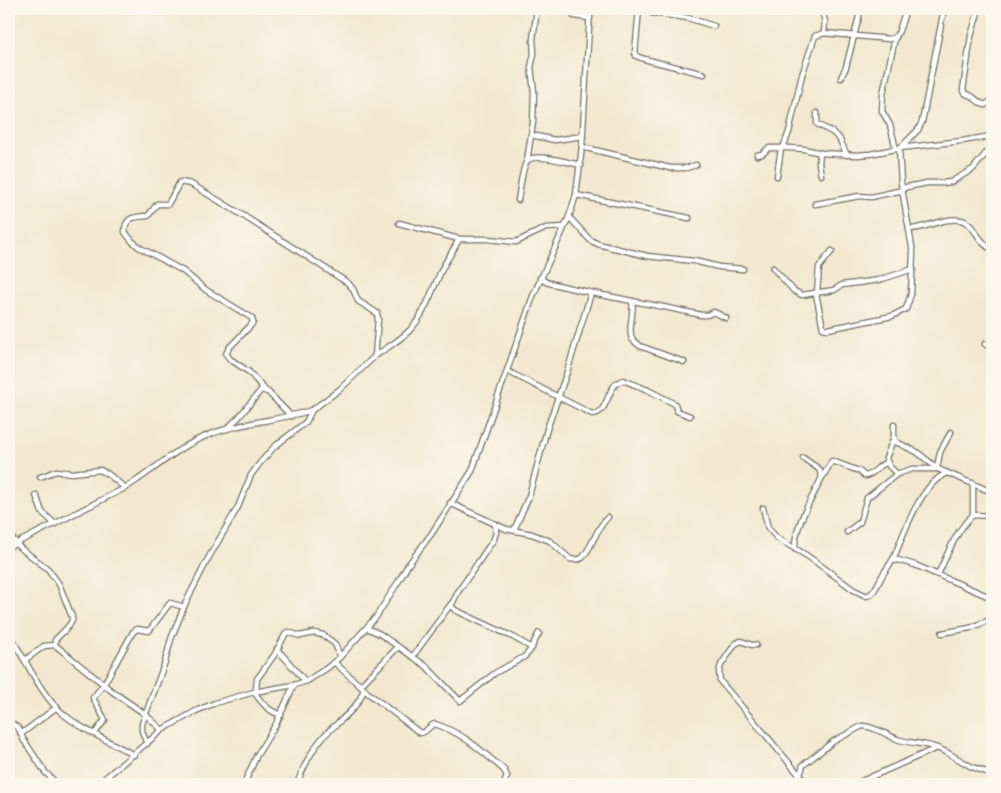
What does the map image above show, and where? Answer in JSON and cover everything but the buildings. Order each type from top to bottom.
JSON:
[{"type":"street","points":[[518,200],[532,136],[534,92],[531,67],[534,54],[532,39],[537,9]]},
{"type":"street","points":[[98,784],[162,730],[205,706],[255,692],[294,685],[321,672],[340,656],[383,607],[408,564],[432,533],[475,465],[540,278],[569,217],[576,195],[581,165],[590,9]]},
{"type":"street","points":[[639,9],[636,56],[704,74]]},
{"type":"street","points":[[644,9],[652,13],[688,18],[714,26]]},
{"type":"street","points":[[821,9],[825,21],[824,33]]},
{"type":"street","points":[[841,78],[846,67],[861,9]]},
{"type":"street","points":[[832,251],[819,267],[816,294],[825,329],[892,316],[902,312],[908,304],[914,253],[902,189],[899,148],[882,110],[883,94],[896,37],[906,9]]},
{"type":"street","points":[[899,148],[918,130],[922,122],[944,9]]},
{"type":"street","points":[[979,9],[972,36],[963,90],[982,104],[985,105],[992,100]]},
{"type":"street","points":[[574,16],[590,18]]},
{"type":"street","points":[[777,176],[782,148],[789,132],[802,75],[814,38],[818,34],[824,33],[888,39],[896,37]]},
{"type":"street","points":[[817,113],[817,124],[832,132],[838,138],[847,155]]},
{"type":"street","points":[[532,136],[555,140],[583,136]]},
{"type":"street","points":[[757,155],[762,154],[769,148],[804,149],[820,153],[847,155],[870,154],[899,148],[962,142],[992,136]]},
{"type":"street","points":[[582,147],[670,168],[686,168],[696,165]]},
{"type":"street","points":[[815,204],[860,196],[871,197],[927,183],[942,184],[951,182],[973,169],[992,149]]},
{"type":"street","points":[[820,153],[818,163],[821,175]]},
{"type":"street","points":[[527,161],[538,157],[581,165]]},
{"type":"street","points":[[291,416],[250,372],[230,359],[226,354],[229,348],[253,322],[252,318],[206,290],[183,272],[139,247],[125,232],[126,223],[129,219],[137,216],[148,216],[157,204],[168,204],[180,182],[191,184],[239,213],[350,286],[358,301],[375,311],[378,316],[375,356]]},
{"type":"street","points":[[576,195],[689,218]]},
{"type":"street","points":[[569,217],[590,240],[598,244],[647,256],[743,269]]},
{"type":"street","points":[[910,229],[952,220],[963,221],[971,226],[986,246],[992,249]]},
{"type":"street","points":[[398,222],[459,239],[488,239],[516,242],[542,230],[564,227]]},
{"type":"street","points":[[9,547],[125,488],[175,453],[204,436],[312,410],[339,390],[375,356],[404,336],[416,323],[459,239]]},
{"type":"street","points":[[773,268],[802,295],[834,290],[842,285],[879,280],[913,269]]},
{"type":"street","points":[[540,278],[546,282],[591,293],[701,315],[714,312],[726,318]]},
{"type":"street","points":[[514,530],[529,496],[544,437],[559,396],[591,293]]},
{"type":"street","points":[[632,301],[630,329],[632,339],[640,346],[684,362]]},
{"type":"street","points":[[985,344],[992,348]]},
{"type":"street","points":[[507,371],[583,410],[595,414],[602,410],[617,382],[623,380],[664,398],[675,404],[677,411],[690,416]]},
{"type":"street","points":[[226,430],[245,410],[256,394],[261,390],[265,390]]},
{"type":"street","points":[[147,744],[142,731],[145,714],[160,678],[171,639],[184,607],[209,556],[238,507],[251,476],[260,463],[274,447],[306,422],[312,410]]},
{"type":"street","points":[[894,425],[894,437],[886,455],[886,463],[897,474]]},
{"type":"street","points":[[938,468],[944,444],[950,432]]},
{"type":"street","points":[[894,437],[896,442],[917,452],[938,468],[992,492]]},
{"type":"street","points":[[803,458],[819,470],[822,477]]},
{"type":"street","points":[[795,549],[796,539],[814,493],[832,461],[859,471],[865,476],[870,475],[880,465],[886,463]]},
{"type":"street","points":[[847,532],[860,522],[867,498],[897,474],[912,469],[930,470],[938,468]]},
{"type":"street","points":[[40,477],[56,471],[72,473],[100,470],[125,488]]},
{"type":"street","points":[[762,508],[768,528],[777,538],[854,590],[867,596],[874,590],[892,560],[922,496],[936,479],[947,473]]},
{"type":"street","points":[[938,574],[963,526],[973,515],[973,483]]},
{"type":"street","points":[[36,495],[42,512],[54,524]]},
{"type":"street","points":[[450,503],[495,524],[550,541],[570,560],[581,559],[599,527],[608,517]]},
{"type":"street","points":[[973,515],[992,516]]},
{"type":"street","points":[[413,656],[494,538],[496,532],[495,524]]},
{"type":"street","points":[[9,534],[15,543],[48,569],[59,584],[72,617],[71,624],[55,640],[56,645]]},
{"type":"street","points":[[786,543],[796,539]]},
{"type":"street","points":[[892,560],[904,561],[992,598]]},
{"type":"street","points":[[95,733],[105,720],[93,698],[104,684],[125,644],[135,630],[149,631],[170,603],[184,607]]},
{"type":"street","points":[[450,604],[455,610],[532,648]]},
{"type":"street","points":[[445,610],[455,610]]},
{"type":"street","points":[[942,633],[970,628],[992,619]]},
{"type":"street","points":[[366,628],[380,634],[413,656],[433,672],[458,701],[462,701],[496,673],[518,661],[532,648],[539,633]]},
{"type":"street","points":[[280,715],[272,712],[265,706],[255,692],[258,679],[286,633],[300,636],[314,633],[323,635],[332,641],[340,656]]},
{"type":"street","points":[[9,636],[57,708],[69,718],[134,755]]},
{"type":"street","points":[[756,645],[741,641],[735,644],[721,665],[719,678],[807,784]]},
{"type":"street","points":[[25,660],[44,646],[56,645],[145,714],[162,730]]},
{"type":"street","points":[[297,784],[322,738],[361,699],[362,688],[398,647]]},
{"type":"street","points":[[277,649],[305,681]]},
{"type":"street","points":[[334,662],[362,688],[420,733],[425,732],[435,724],[451,730],[468,740],[504,770],[507,776],[504,784]]},
{"type":"street","points":[[244,784],[294,685]]},
{"type":"street","points":[[21,734],[57,708]]},
{"type":"street","points":[[9,721],[16,726],[45,772],[56,784]]},
{"type":"street","points":[[796,770],[834,741],[862,726],[902,740],[939,749],[972,767],[992,774]]},
{"type":"street","points":[[855,784],[905,761],[934,749],[939,749]]},
{"type":"street","points":[[800,775],[802,767]]}]
